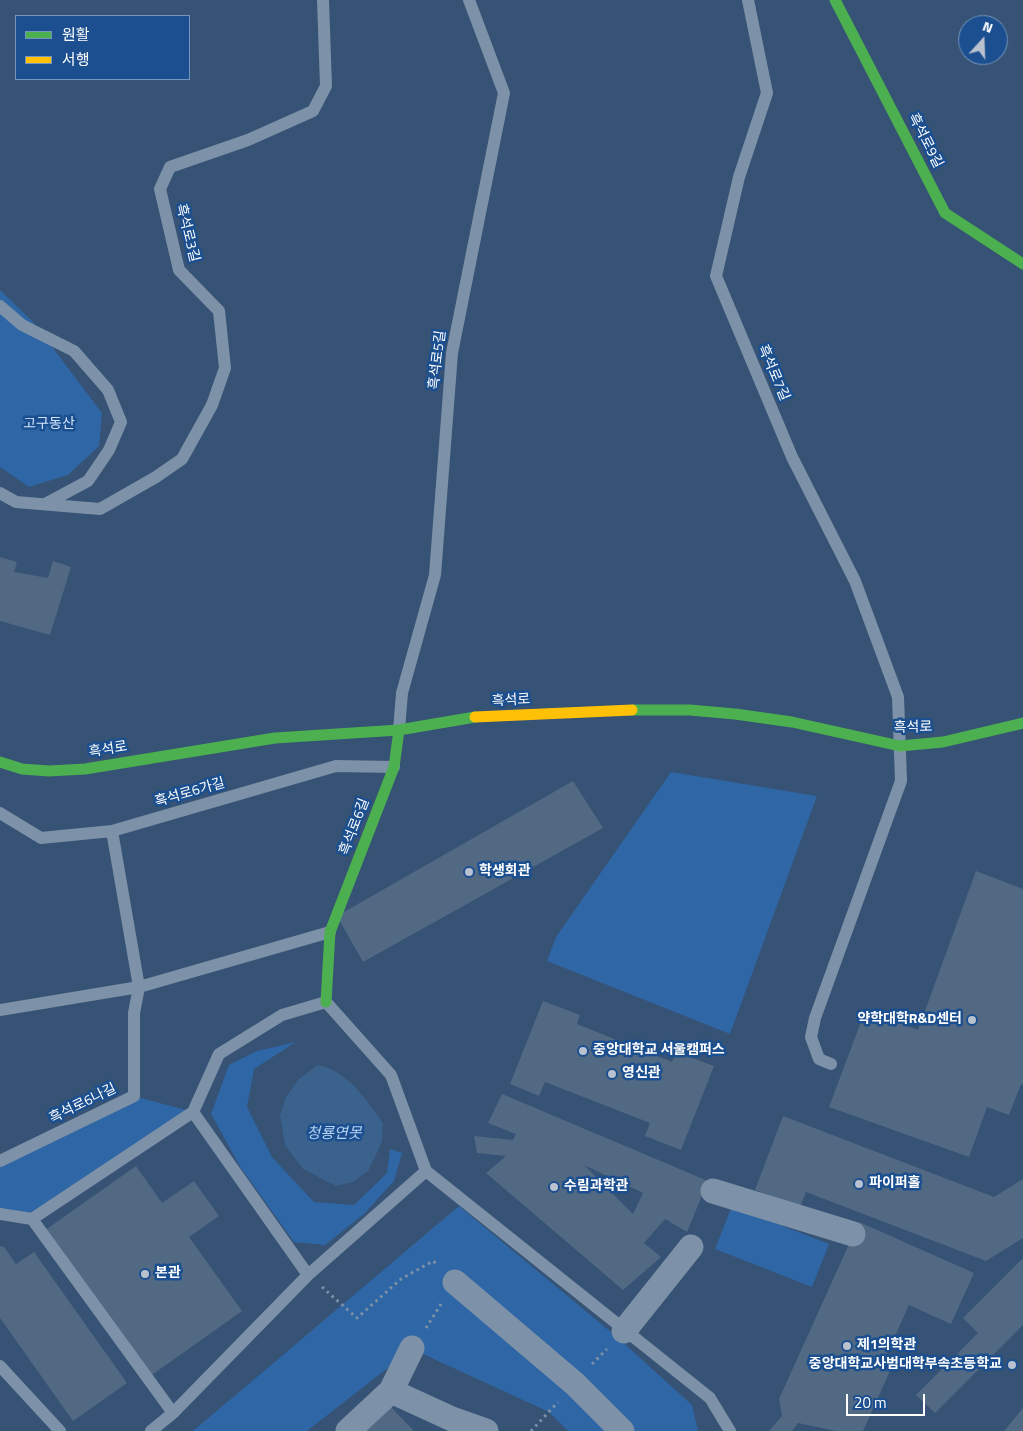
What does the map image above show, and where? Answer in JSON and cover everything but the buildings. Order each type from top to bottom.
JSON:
[{"type":"street","name":"흑석로9길","points":[[835,0],[945,213],[1023,264]]},
{"type":"street","name":"흑석로","points":[[0,762],[22,769],[49,771],[85,769],[275,738],[399,730],[474,717],[636,710],[690,710],[735,714],[792,722],[900,746],[943,742],[1023,723]]},
{"type":"street","name":"흑석로6길","points":[[326,1002],[330,932],[394,767],[399,730]]},
{"type":"street","points":[[713,1191],[853,1234]]},
{"type":"street","points":[[624,1330],[690,1247]]},
{"type":"street","points":[[455,1282],[575,1384],[622,1431]]},
{"type":"street","points":[[348,1431],[391,1391],[412,1348]]},
{"type":"street","points":[[391,1391],[486,1431]]},
{"type":"lane","name":"흑석로3길","points":[[0,493],[16,502],[100,509],[156,477],[182,459],[212,405],[224,368],[219,311],[179,270],[160,189],[170,167],[248,140],[313,111],[326,86],[324,0]]},
{"type":"lane","name":"흑석로5길","points":[[399,730],[402,693],[435,575],[452,353],[504,93],[470,0]]},
{"type":"lane","name":"흑석로7길","points":[[748,0],[768,92],[739,177],[716,276],[792,457],[855,581],[898,697],[902,781],[815,1018],[811,1037],[819,1059],[831,1064]]},
{"type":"lane","points":[[0,306],[22,324],[74,351],[108,390],[121,422],[109,450],[88,481],[45,504]]},
{"type":"lane","name":"흑석로6가길","points":[[0,813],[41,838],[112,832],[336,766],[394,767]]},
{"type":"lane","points":[[112,832],[139,987]]},
{"type":"lane","points":[[0,1010],[139,987],[330,932]]},
{"type":"lane","name":"흑석로6나길","points":[[0,1161],[134,1096],[134,1013],[139,987]]},
{"type":"lane","points":[[0,1214],[32,1219],[193,1112],[219,1054],[282,1016],[326,1002],[391,1075],[426,1171],[710,1398],[730,1431]]},
{"type":"lane","points":[[193,1112],[308,1275]]},
{"type":"lane","points":[[151,1431],[173,1413],[308,1275],[426,1171]]},
{"type":"lane","points":[[32,1219],[173,1413]]},
{"type":"lane","points":[[0,1366],[60,1431]]},
{"type":"path","points":[[308,1275],[357,1318],[401,1279],[434,1261],[455,1282],[412,1348]]},
{"type":"green space","name":"고구동산","points":[[0,290],[34,323],[102,413],[99,446],[68,475],[29,487],[0,467]]},
{"type":"green space","points":[[671,772],[817,796],[730,1034],[547,961],[556,937]]},
{"type":"green space","points":[[296,1042],[254,1069],[247,1107],[272,1157],[314,1202],[354,1205],[387,1173],[390,1149],[402,1153],[394,1181],[364,1214],[325,1245],[294,1242],[241,1168],[211,1114],[229,1065],[257,1051]]},
{"type":"green space","points":[[134,1096],[193,1112],[32,1219],[0,1214],[0,1161]]},
{"type":"green space","points":[[459,1206],[617,1337],[692,1405],[698,1431],[568,1431],[549,1412],[412,1349],[307,1431],[193,1431]]},
{"type":"green space","points":[[732,1206],[829,1244],[812,1287],[715,1249]]},
{"type":"water","name":"청룡연못","points":[[317,1065],[328,1068],[347,1079],[363,1096],[383,1123],[382,1141],[368,1171],[353,1182],[336,1186],[303,1169],[285,1145],[280,1116],[286,1097],[298,1080]]},
{"type":"traffic: fast","points":[[835,0],[945,213],[1023,264]]},
{"type":"traffic: fast","points":[[632,710],[690,710],[735,714],[792,722],[900,746],[943,742],[1023,723]]},
{"type":"traffic: fast","points":[[0,762],[22,769],[49,771],[85,769],[275,738],[399,730],[475,717]]},
{"type":"traffic: fast","points":[[326,1002],[330,932],[394,767],[399,730]]},
{"type":"traffic: slow","points":[[475,717],[632,710]]},
{"type":"place","name":"학생회관","points":[[469,872]]},
{"type":"place","name":"약학대학R&D센터","points":[[972,1020]]},
{"type":"place","name":"중앙대학교 서울캠퍼스","points":[[583,1051]]},
{"type":"place","name":"영신관","points":[[612,1074]]},
{"type":"place","name":"파이퍼홀","points":[[859,1184]]},
{"type":"place","name":"수림과학관","points":[[554,1187]]},
{"type":"place","name":"본관","points":[[145,1274]]},
{"type":"place","name":"제1의학관","points":[[847,1346]]},
{"type":"place","name":"중앙대학교사범대학부속초등학교","points":[[1012,1365]]}]
